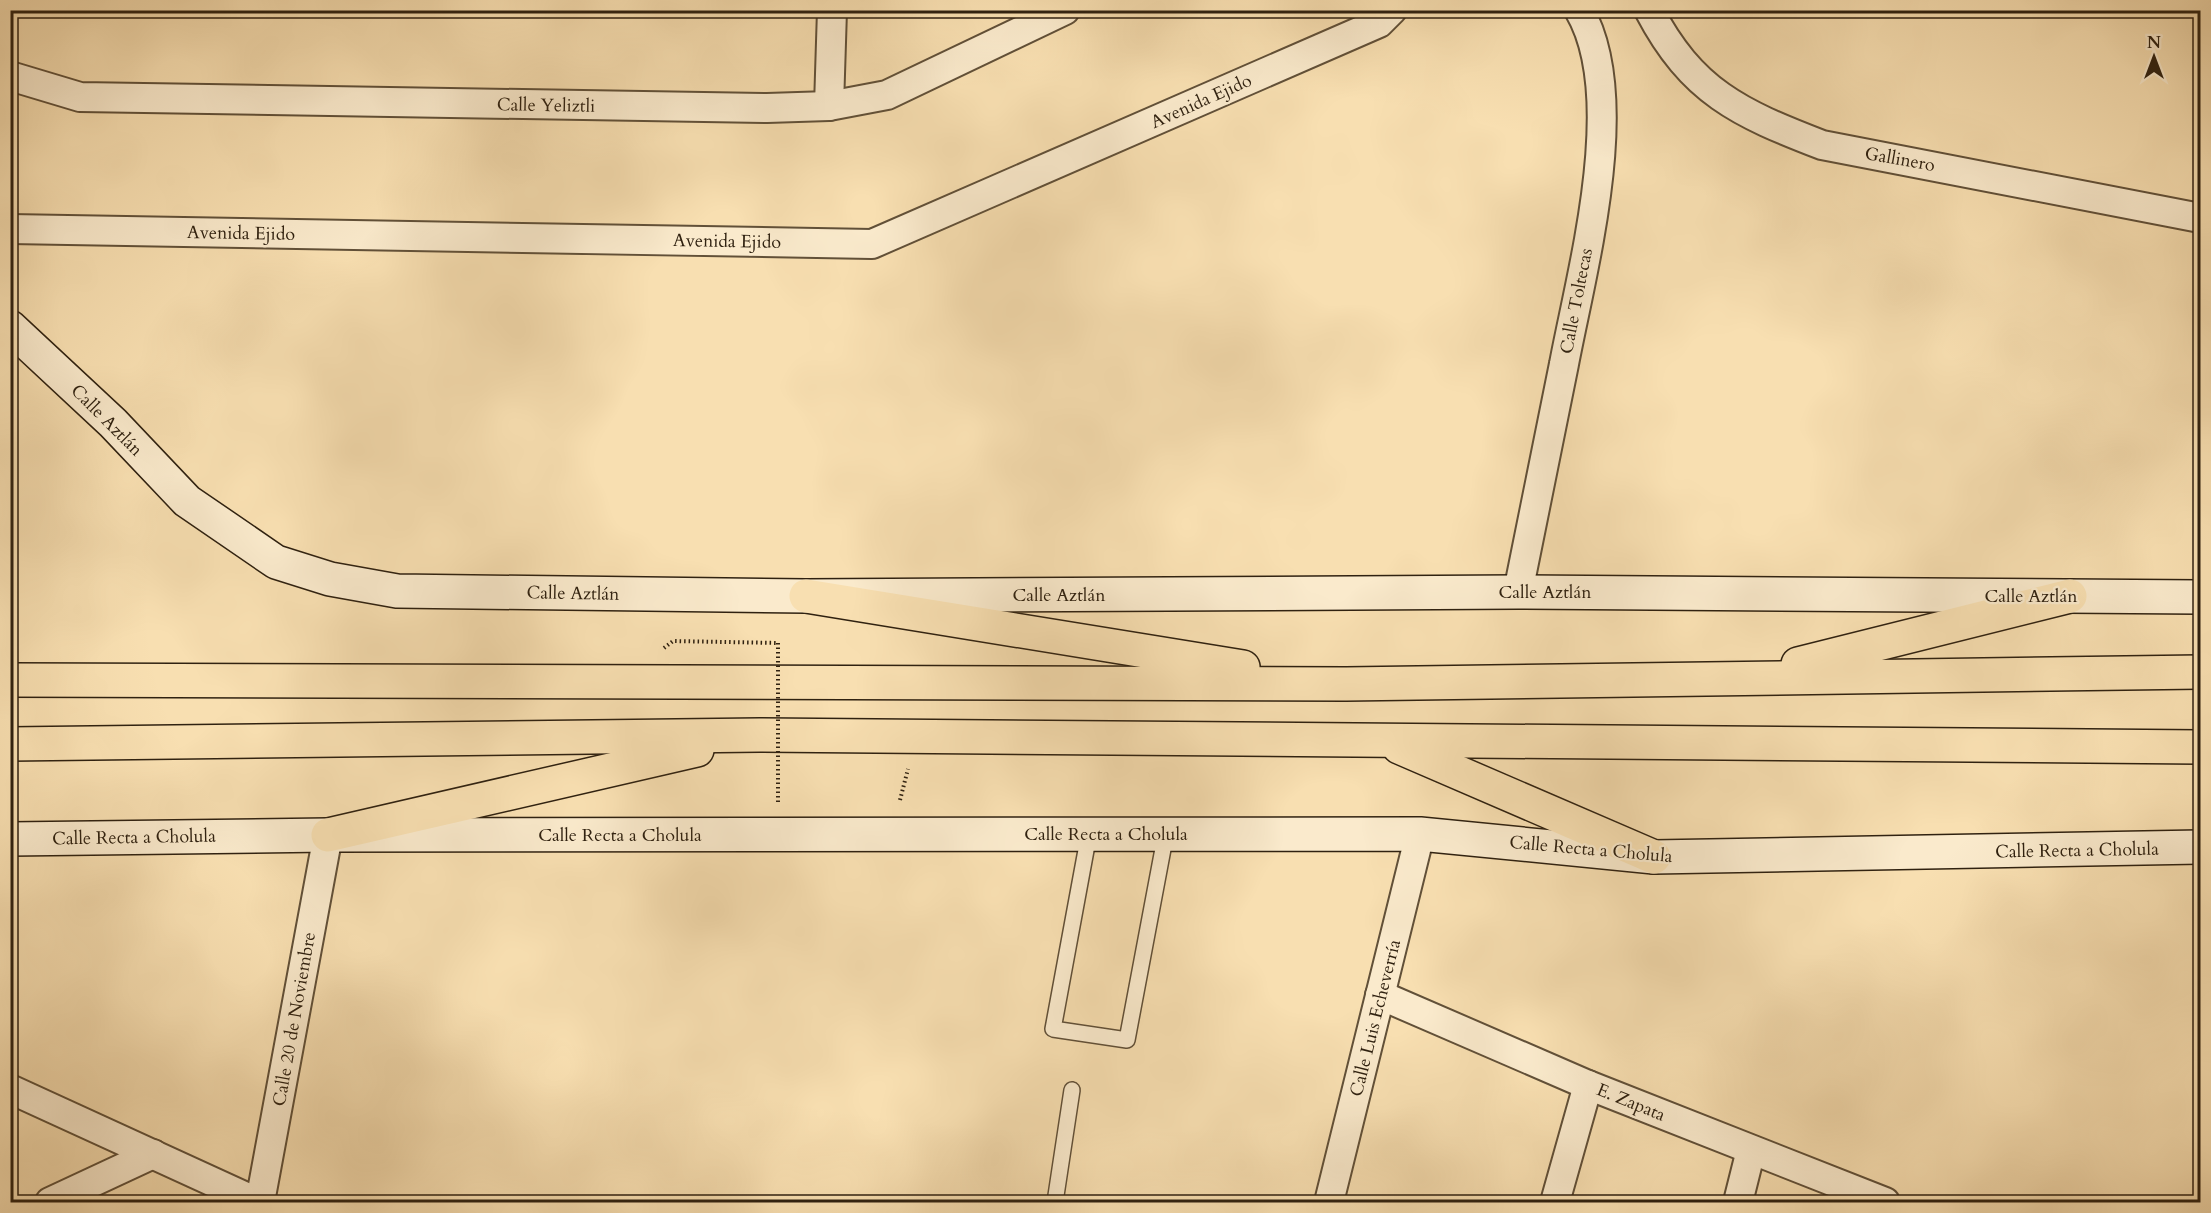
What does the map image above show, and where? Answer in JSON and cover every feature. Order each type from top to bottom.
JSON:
[{"type":"main road","name":"Calle Aztlán","points":[[10,327],[113,423],[188,501],[276,562],[330,579],[397,591],[806,596],[1518,592],[2200,597]]},
{"type":"main road","points":[[806,596],[1346,684]]},
{"type":"main road","points":[[1743,677],[2070,596]]},
{"type":"main road","points":[[10,680],[1346,684],[2200,672]]},
{"type":"main road","points":[[328,835],[759,735]]},
{"type":"main road","points":[[10,744],[759,735],[1387,741],[2034,743],[2200,747]]},
{"type":"main road","points":[[1387,741],[1654,857]]},
{"type":"main road","name":"Calle Recta a Cholula","points":[[10,839],[328,835],[1420,834],[1654,857],[2200,847]]},
{"type":"street","points":[[829,106],[832,10]]},
{"type":"street","name":"Calle Yeliztli","points":[[10,76],[80,97],[767,108],[829,106],[887,94],[1065,10]]},
{"type":"street","name":"Avenida Ejido","points":[[10,229],[872,244],[1379,23],[1392,10]]},
{"type":"street","name":"Calle Toltecas","points":[[1518,592],[1598,190],[1602,122],[1596,60],[1587,25],[1579,10]]},
{"type":"street","name":"Gallinero","points":[[1649,10],[1680,60],[1722,99],[1763,122],[1822,145],[2200,218]]},
{"type":"street","name":"Calle Luis Echeverría","points":[[1329,1203],[1420,834]]},
{"type":"street","name":"Calle 20 de Noviembre","points":[[259,1203],[328,835]]},
{"type":"street","name":"E. Zapata","points":[[1380,995],[1588,1085],[1885,1203]]},
{"type":"street","points":[[1555,1203],[1588,1085]]},
{"type":"street","points":[[10,1089],[259,1203]]},
{"type":"street","points":[[1738,1203],[1751,1150]]},
{"type":"street","points":[[50,1203],[153,1154]]},
{"type":"lane","points":[[1089,834],[1053,1029],[1127,1040],[1166,833]]},
{"type":"lane","points":[[1055,1203],[1072,1090]]},
{"type":"path","points":[[673,641],[778,643],[778,805]]}]
